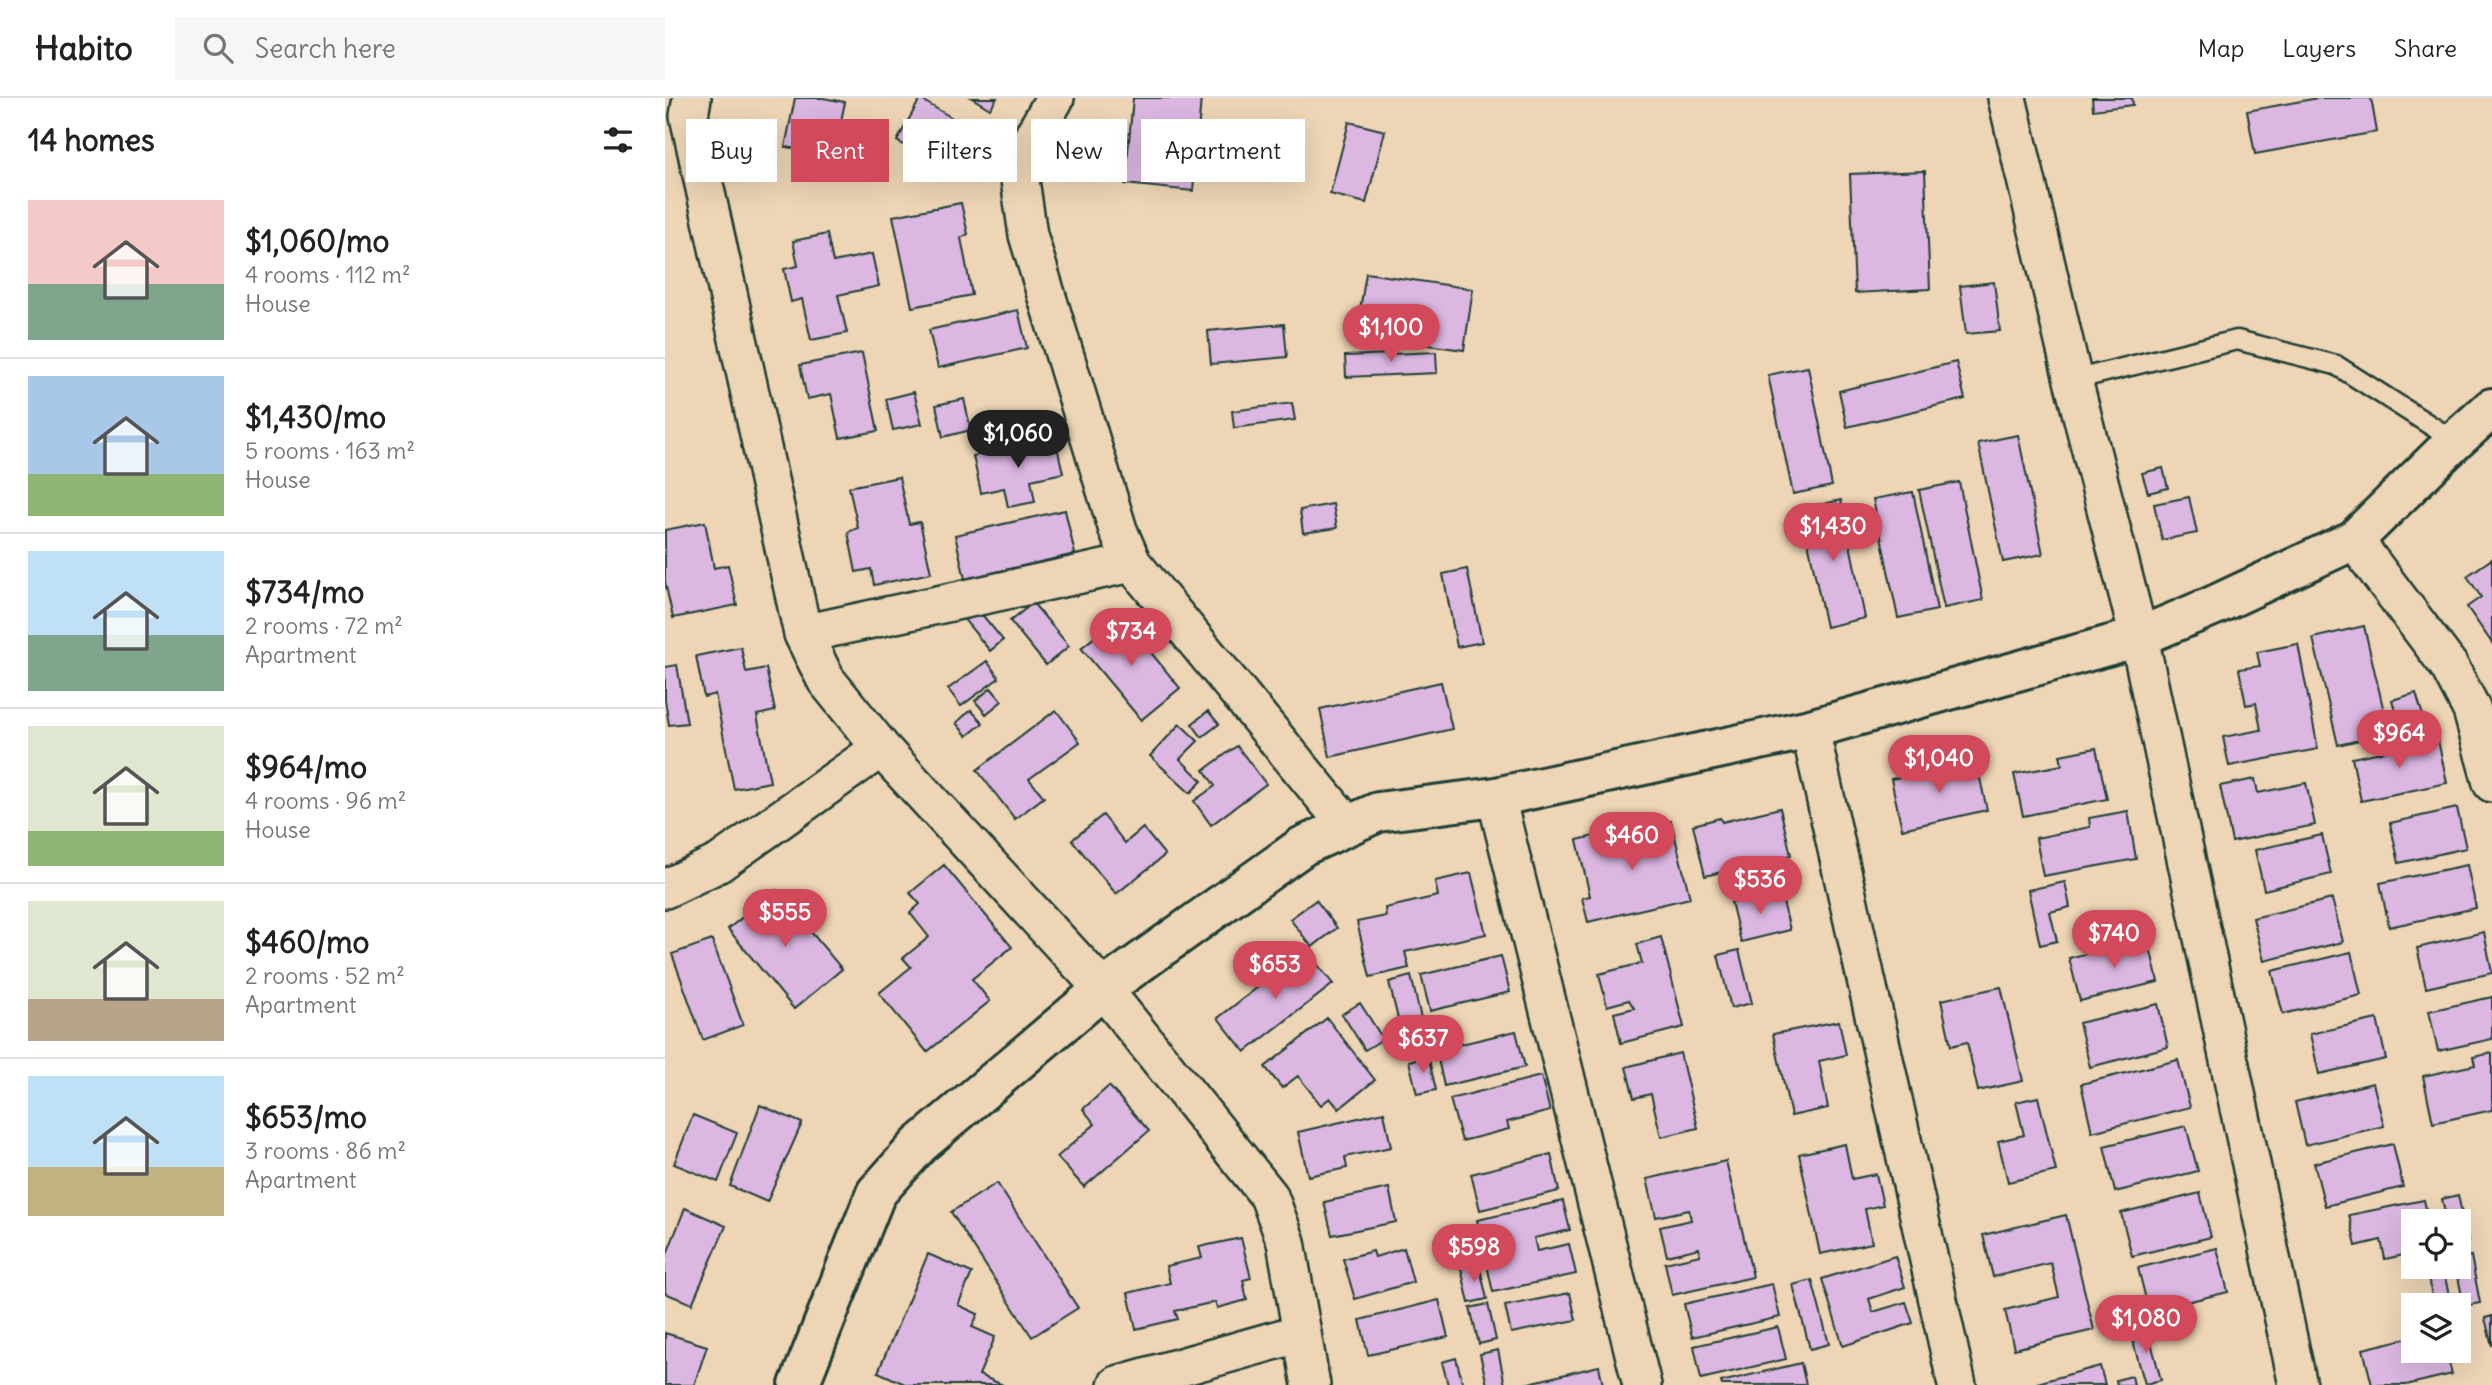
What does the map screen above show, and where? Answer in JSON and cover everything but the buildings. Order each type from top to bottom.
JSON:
[{"type":"street","points":[[692,98],[689,116],[803,634],[826,680],[881,748],[1103,989],[1269,1196],[1286,1242],[1311,1385]]},
{"type":"street","points":[[1055,98],[1033,137],[1020,180],[1028,235],[1118,530],[1132,563],[1347,825]]},
{"type":"street","points":[[2007,98],[2073,380],[2139,637],[2298,1385]]},
{"type":"street","points":[[799,1385],[877,1194],[919,1145],[1103,989],[1303,846],[1378,812],[1496,797],[1810,729],[2139,637],[2354,540],[2455,440],[2492,408]]},
{"type":"street","points":[[2354,540],[2449,666],[2472,710],[2492,783]]},
{"type":"street","points":[[803,634],[1132,563]]},
{"type":"street","points":[[1810,729],[1957,1385]]},
{"type":"street","points":[[665,889],[719,863],[881,748]]},
{"type":"street","points":[[1496,797],[1642,1385]]},
{"type":"street","points":[[1117,1385],[1301,1333]]},
{"type":"lane","points":[[2073,380],[2237,340],[2336,365],[2455,440]]}]
